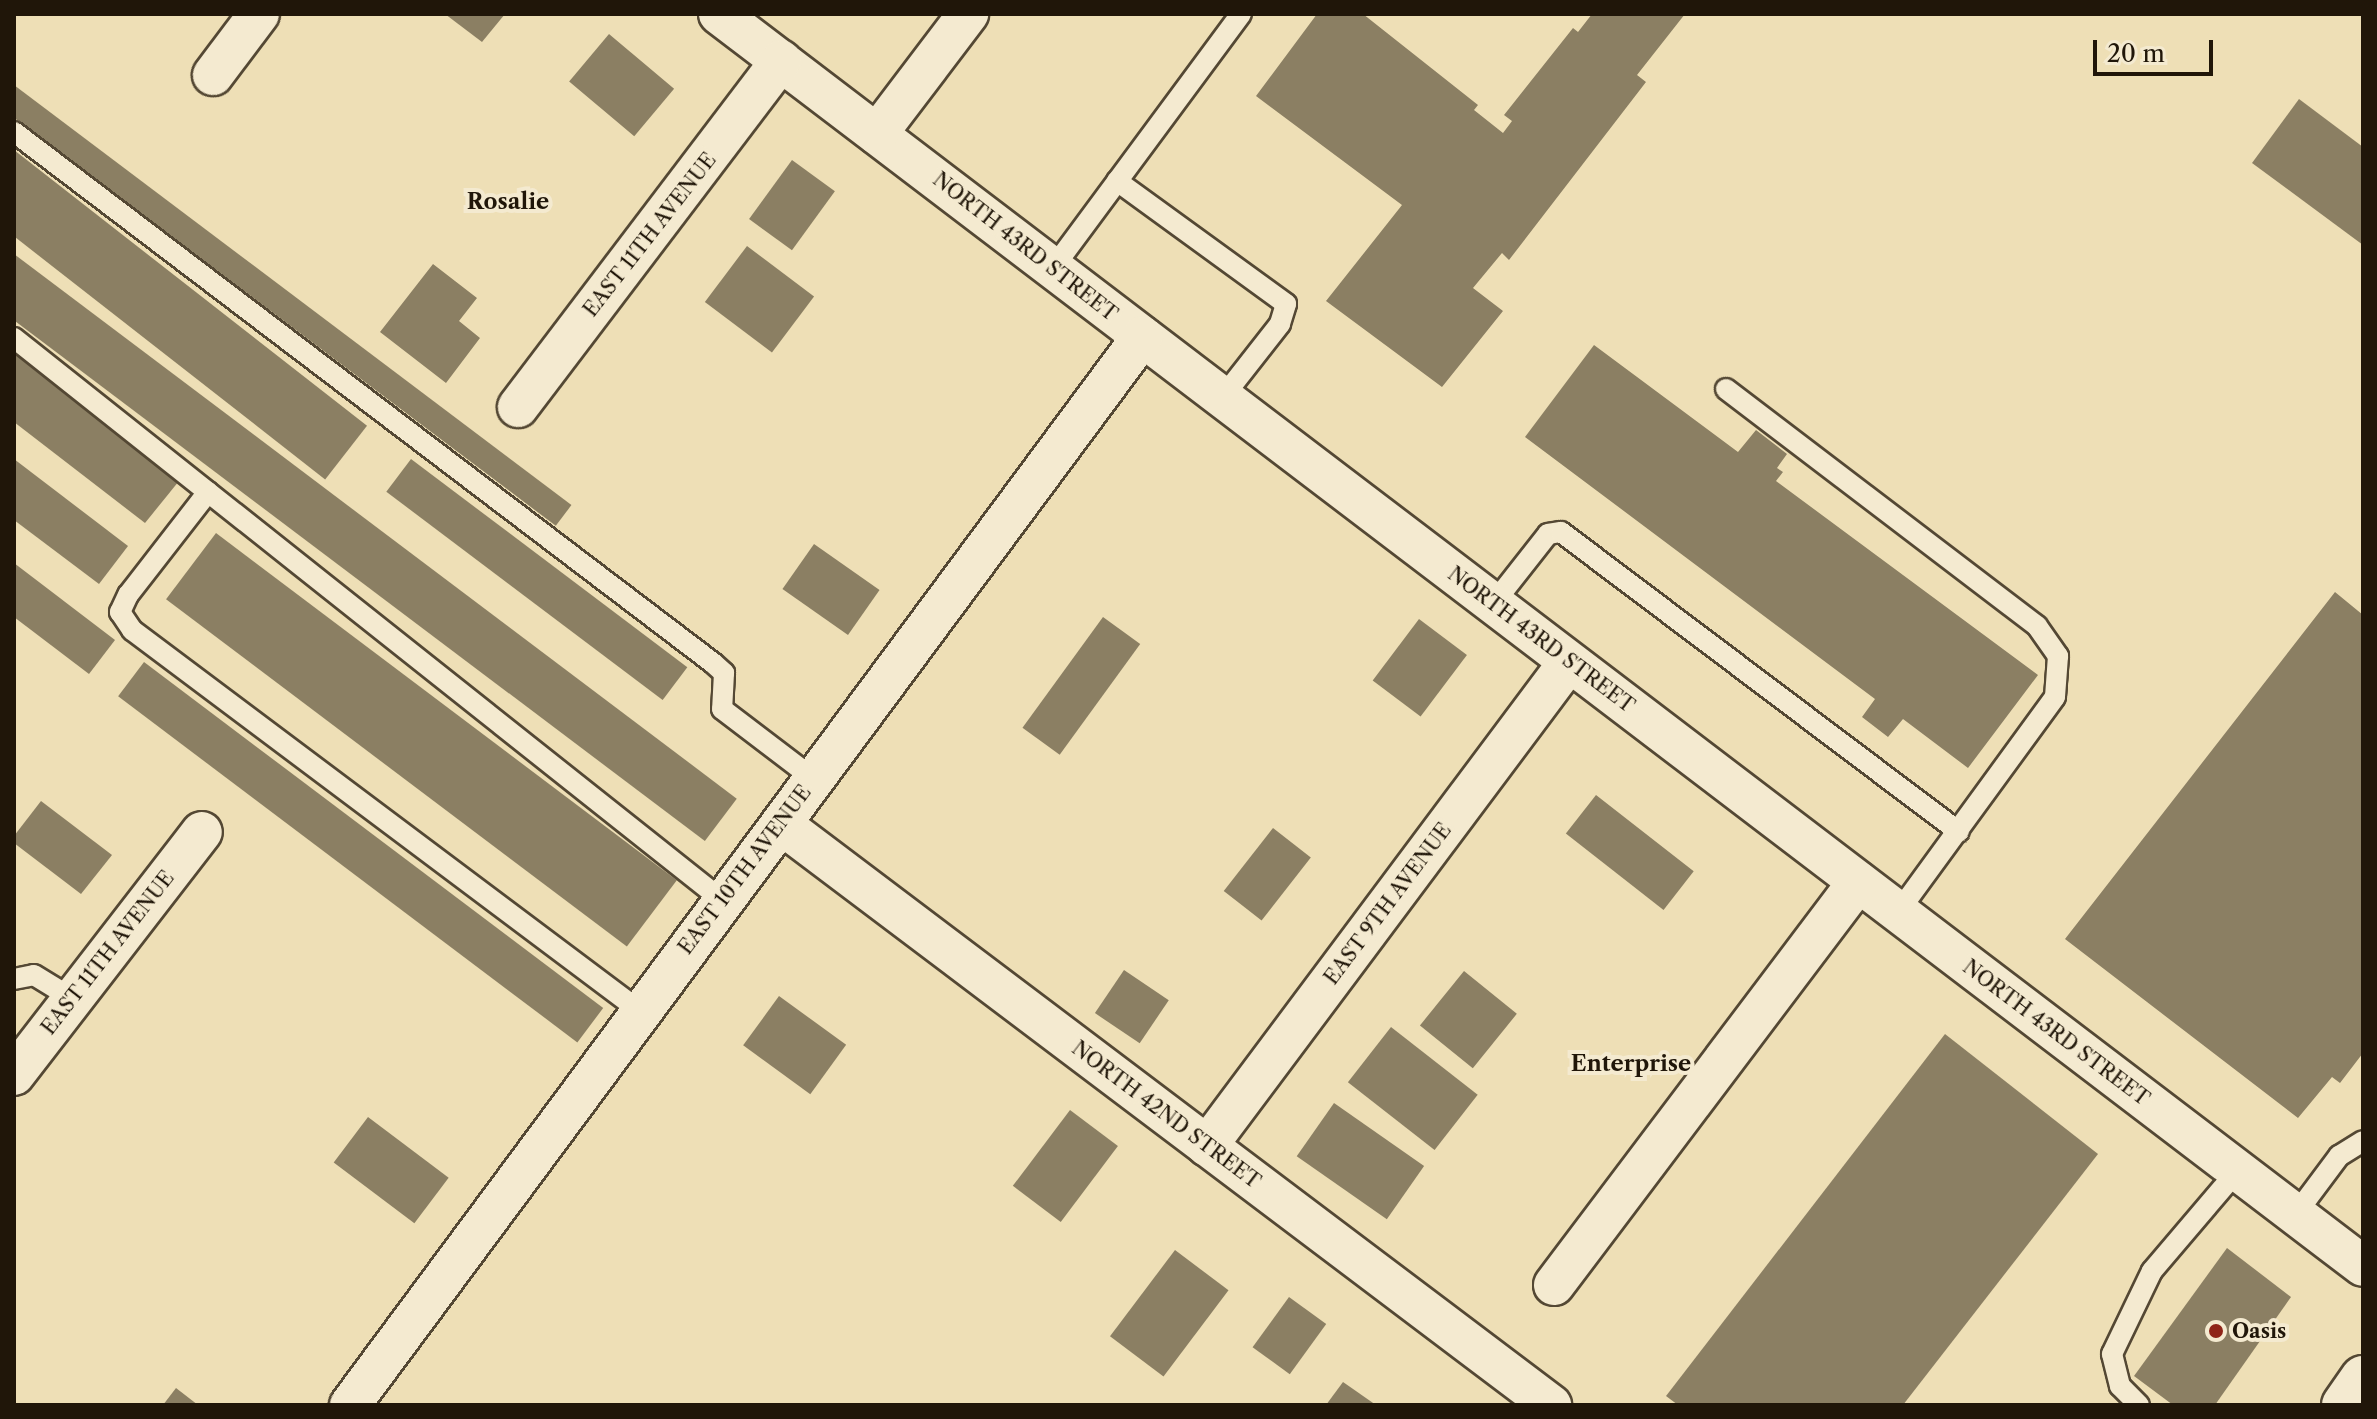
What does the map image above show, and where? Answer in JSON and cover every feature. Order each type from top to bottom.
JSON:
[{"type":"street","points":[[213,75],[259,14]]},
{"type":"street","name":"NORTH 43RD STREET","points":[[719,14],[2363,1266]]},
{"type":"street","points":[[877,134],[968,14]]},
{"type":"street","name":"EAST 11TH AVENUE","points":[[518,407],[781,60]]},
{"type":"street","name":"EAST 10TH AVENUE","points":[[350,1405],[1142,337]]},
{"type":"street","name":"EAST 9TH AVENUE","points":[[1207,1146],[1569,662]]},
{"type":"street","name":"NORTH 42ND STREET","points":[[781,824],[1551,1405]]},
{"type":"street","name":"EAST 11TH AVENUE","points":[[14,1075],[202,832]]},
{"type":"street","points":[[1554,1285],[1858,882]]},
{"type":"street","points":[[2344,1405],[2363,1378]]},
{"type":"lane","points":[[1053,268],[1241,14]]},
{"type":"lane","points":[[14,132],[713,663],[724,673],[722,709],[814,779]]},
{"type":"lane","points":[[1117,181],[1286,304],[1280,324],[1222,398]]},
{"type":"lane","points":[[14,338],[722,900]]},
{"type":"lane","points":[[1726,389],[2037,626],[2058,656],[2055,697],[1898,912]]},
{"type":"lane","points":[[208,492],[128,595],[120,612],[132,630],[640,1011]]},
{"type":"lane","points":[[1493,604],[1548,534],[1561,532],[1959,832]]},
{"type":"lane","points":[[14,979],[34,975],[73,999]]},
{"type":"lane","points":[[2295,1215],[2339,1156],[2363,1141]]},
{"type":"lane","points":[[2139,1405],[2120,1386],[2112,1354],[2152,1271],[2237,1171]]},
{"type":"building","points":[[445,14],[505,14],[482,42]]},
{"type":"building","points":[[1317,14],[1363,14],[1478,105],[1474,110],[1503,133],[1512,121],[1504,115],[1573,28],[1578,32],[1592,14],[1685,14],[1637,75],[1646,82],[1509,260],[1502,253],[1473,288],[1503,311],[1442,387],[1326,301],[1402,205],[1256,96]]},
{"type":"building","points":[[609,34],[674,89],[634,136],[569,81]]},
{"type":"building","points":[[14,85],[571,505],[556,526],[14,118]]},
{"type":"building","points":[[2299,99],[2363,147],[2363,245],[2252,163]]},
{"type":"building","points":[[14,150],[367,426],[325,479],[14,236]]},
{"type":"building","points":[[792,160],[835,191],[792,250],[749,219]]},
{"type":"building","points":[[747,246],[814,297],[772,352],[705,302]]},
{"type":"building","points":[[14,254],[737,799],[705,841],[14,320]]},
{"type":"building","points":[[433,264],[477,298],[459,321],[480,338],[446,383],[380,332]]},
{"type":"building","points":[[1594,345],[1738,452],[1756,430],[1787,454],[1777,468],[1783,472],[1776,481],[2038,675],[1968,768],[1903,719],[1888,737],[1862,717],[1875,699],[1525,437]]},
{"type":"building","points":[[14,353],[179,481],[145,523],[14,422]]},
{"type":"building","points":[[14,459],[128,546],[99,584],[14,520]]},
{"type":"building","points":[[411,459],[687,667],[663,700],[386,492]]},
{"type":"building","points":[[216,533],[677,880],[627,947],[166,599]]},
{"type":"building","points":[[814,544],[880,590],[848,635],[782,589]]},
{"type":"building","points":[[14,563],[115,640],[89,674],[14,617]]},
{"type":"building","points":[[2335,592],[2363,615],[2363,1053],[2340,1083],[2332,1077],[2298,1118],[2065,939]]},
{"type":"building","points":[[1103,617],[1140,644],[1060,755],[1022,728]]},
{"type":"building","points":[[1419,619],[1467,655],[1421,717],[1373,680]]},
{"type":"building","points":[[144,662],[603,1008],[577,1042],[118,696]]},
{"type":"building","points":[[1596,795],[1694,871],[1664,910],[1566,834]]},
{"type":"building","points":[[41,801],[112,855],[81,894],[14,843],[14,836]]},
{"type":"building","points":[[1273,828],[1311,858],[1262,921],[1224,891]]},
{"type":"building","points":[[1124,970],[1169,1000],[1140,1043],[1095,1013]]},
{"type":"building","points":[[1464,971],[1517,1014],[1473,1068],[1420,1025]]},
{"type":"building","points":[[779,996],[846,1045],[810,1094],[743,1045]]},
{"type":"building","points":[[1391,1027],[1478,1095],[1435,1150],[1348,1082]]},
{"type":"building","points":[[1945,1034],[2098,1154],[1903,1405],[1678,1405],[1666,1396]]},
{"type":"building","points":[[1334,1103],[1424,1166],[1387,1219],[1297,1156]]},
{"type":"building","points":[[1070,1110],[1118,1146],[1061,1222],[1013,1186]]},
{"type":"building","points":[[368,1117],[449,1178],[414,1223],[334,1163]]},
{"type":"building","points":[[2227,1248],[2291,1297],[2215,1405],[2173,1405],[2134,1376]]},
{"type":"building","points":[[1175,1250],[1229,1290],[1164,1377],[1110,1336]]},
{"type":"building","points":[[1289,1297],[1326,1324],[1290,1374],[1253,1347]]},
{"type":"building","points":[[1343,1382],[1376,1405],[1326,1405]]},
{"type":"building","points":[[176,1388],[198,1405],[163,1405]]},
{"type":"place","name":"Oasis","points":[[2216,1331]]},
{"type":"district","name":"Rosalie","points":[[508,202]]},
{"type":"district","name":"Enterprise","points":[[1631,1064]]}]
